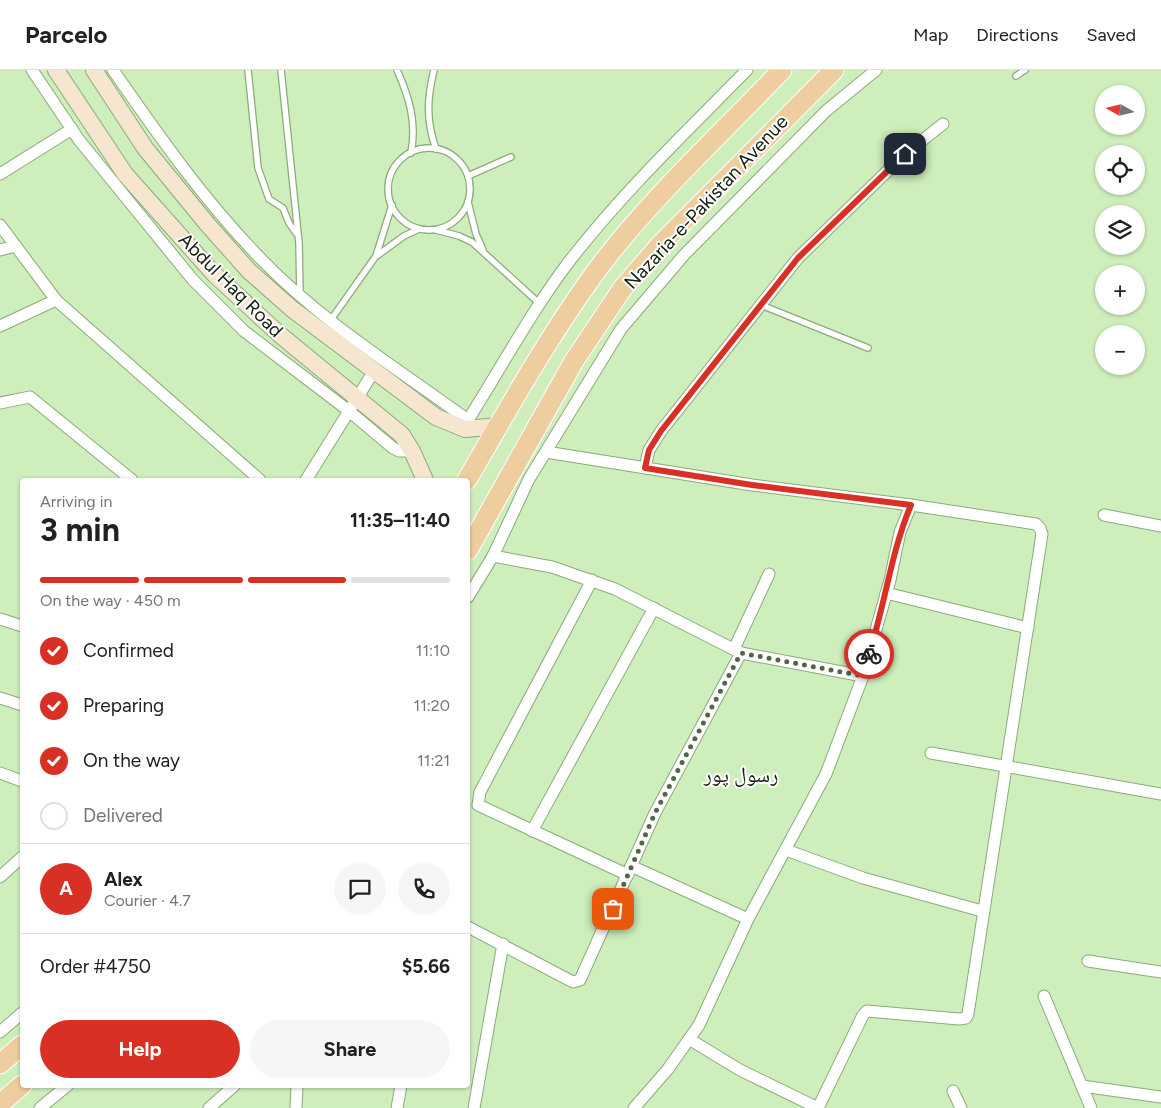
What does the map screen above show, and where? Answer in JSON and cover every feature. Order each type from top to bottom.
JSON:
[{"type":"main road","name":"Abdul Haq Road","points":[[56,70],[126,174],[214,274],[353,405],[402,435],[412,451],[424,478]]},
{"type":"main road","name":"Abdul Haq Road","points":[[94,70],[145,148],[208,225],[249,271],[296,302],[326,326],[374,370],[436,417],[466,424],[498,426]]},
{"type":"main road","name":"Nazaria-e-Pakistan Avenue","points":[[468,478],[547,345],[613,250],[635,223],[782,70]]},
{"type":"main road","name":"Nazaria-e-Pakistan Avenue","points":[[470,547],[511,492],[574,361],[622,289],[660,246],[834,70]]},
{"type":"main road","points":[[0,1064],[20,1047]]},
{"type":"main road","points":[[3,1104],[20,1087]]},
{"type":"street","points":[[32,70],[72,129],[193,280],[244,330],[353,405]]},
{"type":"street","points":[[113,70],[162,140],[222,217],[296,302]]},
{"type":"street","points":[[326,326],[466,424],[540,304],[568,263],[640,178],[747,70]]},
{"type":"street","points":[[470,594],[493,556],[511,492],[546,452],[622,328],[684,254],[826,111],[876,70]]},
{"type":"street","points":[[645,468],[649,450],[661,431],[798,258],[905,154],[943,124]]},
{"type":"street","points":[[0,174],[72,129]]},
{"type":"street","points":[[0,225],[56,300],[258,478]]},
{"type":"street","points":[[0,250],[16,246]]},
{"type":"street","points":[[0,326],[56,300]]},
{"type":"street","points":[[307,478],[374,370]]},
{"type":"street","points":[[0,402],[30,397],[130,478]]},
{"type":"street","points":[[546,452],[752,485],[911,505],[1036,524],[1042,534],[966,1018],[867,1011],[862,1015],[818,1108],[740,1070],[689,1039]]},
{"type":"street","points":[[634,1108],[668,1069],[698,1025],[748,919],[826,774],[863,676],[886,593],[900,532],[911,505]]},
{"type":"street","points":[[1104,515],[1161,526]]},
{"type":"street","points":[[493,556],[552,567],[592,580],[615,589],[738,651],[863,676]]},
{"type":"street","points":[[470,928],[577,982],[580,980],[655,813],[738,651],[769,574]]},
{"type":"street","points":[[592,580],[480,792],[478,805],[532,831],[748,919]]},
{"type":"street","points":[[886,593],[1028,628]]},
{"type":"street","points":[[532,831],[654,608]]},
{"type":"street","points":[[0,619],[20,625]]},
{"type":"street","points":[[0,698],[20,704]]},
{"type":"street","points":[[931,753],[1006,768],[1161,794]]},
{"type":"street","points":[[0,773],[20,780]]},
{"type":"street","points":[[786,850],[863,878],[982,911]]},
{"type":"street","points":[[0,877],[20,860]]},
{"type":"street","points":[[474,1108],[503,944]]},
{"type":"street","points":[[1088,961],[1161,972]]},
{"type":"street","points":[[1044,996],[1091,1108]]},
{"type":"street","points":[[0,1032],[20,1015]]},
{"type":"street","points":[[1082,1086],[1161,1097]]},
{"type":"street","points":[[40,1108],[64,1088]]},
{"type":"street","points":[[209,1108],[232,1088]]},
{"type":"street","points":[[296,1108],[297,1088]]},
{"type":"street","points":[[397,1108],[400,1088]]},
{"type":"street","points":[[953,1091],[961,1108]]},
{"type":"lane","points":[[248,70],[258,168],[269,199],[283,208],[289,223],[298,235]]},
{"type":"lane","points":[[281,70],[298,235],[296,302]]},
{"type":"lane","points":[[397,70],[409,98],[413,115],[414,138],[411,153]]},
{"type":"lane","points":[[434,70],[428,113],[429,126],[436,149]]},
{"type":"lane","points":[[1016,76],[1025,70]]},
{"type":"lane","points":[[483,250],[471,218],[468,201],[470,184],[468,176],[459,161],[436,149],[428,148],[411,153],[399,162],[391,175],[389,190],[392,205],[400,218],[419,229],[459,236],[483,250],[540,304]]},
{"type":"lane","points":[[468,176],[511,157]]},
{"type":"lane","points":[[433,230],[453,222],[460,216],[468,201]]},
{"type":"lane","points":[[376,256],[392,205]]},
{"type":"lane","points":[[326,326],[376,256],[396,241],[419,229]]},
{"type":"lane","points":[[761,305],[868,348]]},
{"type":"way so far","points":[[613,909],[655,813],[741,653],[788,660],[863,676],[869,654]]},
{"type":"district","name":"رسول پور","points":[[741,774]]},
{"type":"route","points":[[869,654],[890,580],[900,532],[911,505],[752,485],[645,468],[649,450],[661,431],[798,258],[905,154]]}]
